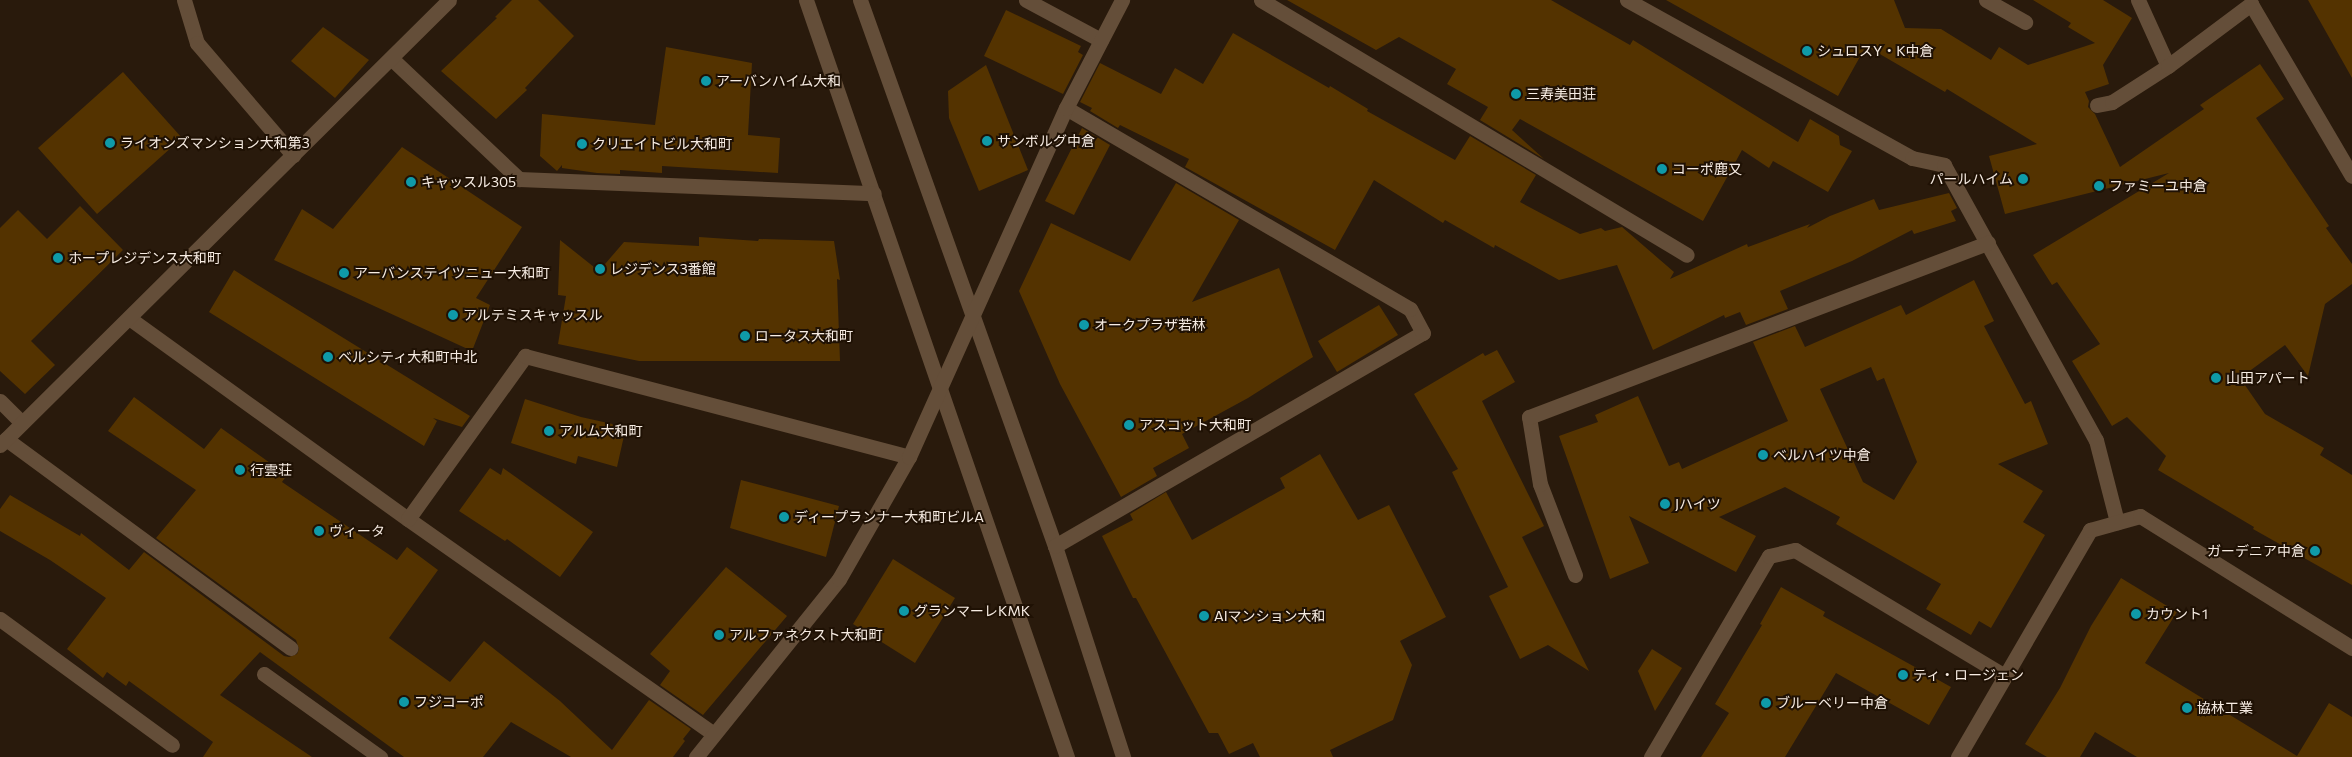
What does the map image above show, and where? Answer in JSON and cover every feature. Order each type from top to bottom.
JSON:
[{"type":"street","points":[[184,0],[197,43],[293,155]]},
{"type":"street","points":[[290,648],[3,442],[392,59],[449,0]]},
{"type":"street","points":[[806,0],[941,386],[1067,757]]},
{"type":"street","points":[[860,0],[1055,546],[1123,757]]},
{"type":"street","points":[[1026,0],[1101,40]]},
{"type":"street","points":[[696,757],[839,579],[909,457],[1066,108],[1122,0]]},
{"type":"street","points":[[1261,0],[1687,255]]},
{"type":"street","points":[[1627,0],[1912,158],[1944,166],[2096,440],[2117,522]]},
{"type":"street","points":[[1986,0],[2025,22]]},
{"type":"street","points":[[2138,0],[2168,66]]},
{"type":"street","points":[[2097,105],[2112,102],[2168,66],[2251,4],[2352,176]]},
{"type":"street","points":[[392,59],[519,179],[874,193]]},
{"type":"street","points":[[1055,546],[1423,333],[1410,309],[1066,108]]},
{"type":"street","points":[[1574,575],[1540,484],[1530,417],[1988,243]]},
{"type":"street","points":[[129,318],[714,734]]},
{"type":"street","points":[[408,518],[525,356],[909,457]]},
{"type":"street","points":[[0,401],[22,423]]},
{"type":"street","points":[[1958,757],[2090,530],[2117,522],[2140,516],[2352,648]]},
{"type":"street","points":[[1650,757],[1769,556],[1795,550],[2005,676]]},
{"type":"street","points":[[0,619],[172,745]]},
{"type":"street","points":[[264,674],[380,757]]},
{"type":"building","points":[[512,0],[538,0],[574,36],[525,88],[527,90],[496,119],[441,71],[497,18],[495,17]]},
{"type":"building","points":[[1287,0],[1551,0],[1630,45],[1633,40],[1798,142],[1810,119],[1839,136],[1840,145],[1852,151],[1828,192],[1773,161],[1769,168],[1742,150],[1703,221],[1520,119],[1512,130],[1544,159],[1480,120],[1488,107],[1447,84],[1456,69],[1399,37],[1376,50]]},
{"type":"building","points":[[1666,0],[1894,0],[1905,28],[1941,29],[1991,60],[1999,47],[2028,65],[2095,43],[2068,27],[2071,23],[2033,0],[2103,0],[2132,18],[2103,65],[2109,84],[2085,92],[2089,101],[2088,107],[2095,114],[2120,167],[2204,109],[2200,105],[2260,64],[2284,99],[2256,118],[2329,226],[2326,228],[2352,264],[2352,284],[2325,304],[2308,376],[2285,345],[2240,378],[2265,414],[2324,448],[2320,455],[2352,475],[2352,585],[2253,529],[2254,527],[2158,470],[2166,456],[2127,417],[2112,426],[2072,361],[2100,344],[2057,282],[2052,285],[2033,255],[2169,173],[2005,214],[1989,156],[2037,144],[1947,89],[1945,92],[1866,46],[1838,96]]},
{"type":"building","points":[[2308,0],[2352,0],[2352,78]]},
{"type":"building","points":[[1006,10],[1081,46],[1078,52],[1083,55],[1063,94],[984,56]]},
{"type":"building","points":[[323,27],[369,60],[335,98],[291,61]]},
{"type":"building","points":[[1233,33],[1329,88],[1330,86],[1368,109],[1367,111],[1455,160],[1470,136],[1536,175],[1520,202],[1580,234],[1601,228],[1605,231],[1622,227],[1674,272],[1670,279],[1747,244],[1748,247],[1810,224],[1807,228],[1830,216],[1874,199],[1879,210],[1949,193],[1957,208],[1951,211],[1956,221],[1914,234],[1912,230],[1852,261],[1780,291],[1788,309],[1746,325],[1740,312],[1725,318],[1724,315],[1653,350],[1617,265],[1559,280],[1495,245],[1494,248],[1445,220],[1443,223],[1374,180],[1335,250],[1185,167],[1189,159],[1120,125],[1118,128],[1090,111],[1092,108],[1080,102],[1100,63],[1161,94],[1175,68],[1203,84]]},
{"type":"building","points":[[666,47],[752,63],[748,135],[780,138],[778,173],[662,166],[662,173],[620,170],[620,174],[562,168],[562,165],[557,171],[540,156],[542,114],[655,125]]},
{"type":"building","name":"サンボルグ中倉","points":[[986,65],[1028,170],[979,191],[949,118],[948,91]]},
{"type":"building","name":"ライオンズマンション大和第3","points":[[123,72],[182,138],[97,214],[38,148]]},
{"type":"building","points":[[1082,128],[1110,145],[1074,215],[1045,201]]},
{"type":"building","points":[[402,147],[522,227],[476,298],[490,305],[472,351],[274,260],[302,209],[333,229]]},
{"type":"building","points":[[1176,183],[1239,220],[1192,302],[1279,268],[1313,357],[1248,398],[1182,434],[1189,448],[1153,468],[1157,476],[1121,497],[1060,384],[1019,291],[1051,223],[1130,261]]},
{"type":"building","name":"ホープレジデンス大和町","points":[[80,206],[123,250],[31,341],[55,365],[25,394],[0,371],[0,228],[18,210],[47,239]]},
{"type":"building","points":[[699,237],[758,241],[759,239],[834,241],[840,280],[837,279],[840,361],[639,361],[558,344],[566,296],[558,295],[560,240],[599,271],[624,242],[699,246]]},
{"type":"building","name":"ベルシティ大和町中北","points":[[234,270],[470,416],[462,427],[433,418],[437,421],[424,446],[209,312]]},
{"type":"building","points":[[1974,280],[1994,321],[1984,326],[2025,404],[2031,401],[2048,444],[1998,464],[2043,491],[2023,522],[2045,535],[1991,628],[1979,621],[1971,635],[1926,609],[1941,584],[1836,524],[1840,517],[1785,487],[1719,517],[1756,536],[1736,572],[1629,516],[1649,563],[1610,579],[1559,436],[1598,422],[1595,415],[1638,396],[1669,466],[1679,462],[1682,469],[1788,421],[1753,342],[1795,326],[1805,347],[1901,305],[1906,315]],"holes":[[[1871,367],[1877,381],[1884,378],[1917,462],[1894,500],[1863,482],[1820,389]]]},
{"type":"building","points":[[1379,305],[1398,335],[1337,372],[1318,341]]},
{"type":"building","points":[[1497,350],[1515,382],[1482,401],[1544,526],[1522,537],[1589,671],[1548,645],[1520,659],[1489,596],[1508,587],[1452,472],[1458,469],[1414,394],[1483,353],[1485,356]]},
{"type":"building","points":[[134,397],[204,449],[221,428],[287,475],[282,482],[397,560],[407,547],[438,570],[389,638],[450,682],[484,641],[560,701],[612,750],[649,700],[691,729],[683,739],[685,741],[673,757],[571,757],[511,722],[483,757],[404,757],[260,652],[220,695],[312,757],[203,757],[213,742],[129,681],[126,686],[107,672],[103,678],[67,649],[106,598],[50,560],[0,531],[0,509],[10,495],[80,536],[81,533],[129,570],[144,552],[284,656],[289,657],[297,654],[299,649],[296,640],[156,538],[196,490],[108,431]]},
{"type":"building","name":"アルム大和町","points":[[525,399],[581,417],[626,427],[617,467],[578,456],[576,464],[511,443]]},
{"type":"building","points":[[1320,454],[1358,520],[1389,505],[1446,617],[1400,641],[1412,665],[1393,720],[1330,750],[1333,757],[1260,757],[1253,743],[1229,754],[1218,733],[1209,733],[1136,598],[1133,598],[1102,536],[1133,520],[1130,514],[1166,492],[1192,540],[1285,488],[1280,478]]},
{"type":"building","points":[[490,468],[501,475],[503,468],[593,532],[560,577],[507,539],[505,541],[459,511]]},
{"type":"building","name":"ディープランナー大和町ビルA","points":[[741,480],[839,506],[826,557],[730,528]]},
{"type":"building","name":"グランマーレKMK","points":[[893,559],[955,598],[915,663],[853,624]]},
{"type":"building","name":"アルファネクスト大和町","points":[[726,567],[787,616],[703,715],[660,685],[670,671],[650,654]]},
{"type":"building","points":[[2121,578],[2177,612],[2145,663],[2297,756],[2329,703],[2352,717],[2352,757],[2137,757],[2095,732],[2080,757],[2047,757],[2025,744],[2060,688],[2091,626]]},
{"type":"building","points":[[1781,587],[1825,612],[1823,616],[1951,687],[1929,725],[1836,673],[1785,757],[1701,757],[1729,713],[1715,704],[1762,625],[1760,624]]},
{"type":"building","points":[[1652,649],[1682,668],[1655,711],[1638,671]]},
{"type":"place","name":"シュロスY・K中倉","points":[[1807,51]]},
{"type":"place","name":"アーバンハイム大和","points":[[706,81]]},
{"type":"place","name":"三寿美田荘","points":[[1516,94]]},
{"type":"place","name":"サンボルグ中倉","points":[[987,141]]},
{"type":"place","name":"ライオンズマンション大和第3","points":[[110,143]]},
{"type":"place","name":"クリエイトビル大和町","points":[[582,144]]},
{"type":"place","name":"コーポ鹿又","points":[[1662,169]]},
{"type":"place","name":"パールハイム","points":[[2023,179]]},
{"type":"place","name":"キャッスル305","points":[[411,182]]},
{"type":"place","name":"ファミーユ中倉","points":[[2099,186]]},
{"type":"place","name":"ホープレジデンス大和町","points":[[58,258]]},
{"type":"place","name":"レジデンス3番館","points":[[600,269]]},
{"type":"place","name":"アーバンステイツニュー大和町","points":[[344,273]]},
{"type":"place","name":"アルテミスキャッスル","points":[[453,315]]},
{"type":"place","name":"オークプラザ若林","points":[[1084,325]]},
{"type":"place","name":"ロータス大和町","points":[[745,336]]},
{"type":"place","name":"ベルシティ大和町中北","points":[[328,357]]},
{"type":"place","name":"山田アパート","points":[[2216,378]]},
{"type":"place","name":"アスコット大和町","points":[[1129,425]]},
{"type":"place","name":"アルム大和町","points":[[549,431]]},
{"type":"place","name":"ベルハイツ中倉","points":[[1763,455]]},
{"type":"place","name":"行雲荘","points":[[240,470]]},
{"type":"place","name":"Jハイツ","points":[[1665,504]]},
{"type":"place","name":"ディープランナー大和町ビルA","points":[[784,517]]},
{"type":"place","name":"ヴィータ","points":[[319,531]]},
{"type":"place","name":"ガーデニア中倉","points":[[2315,551]]},
{"type":"place","name":"グランマーレKMK","points":[[904,611]]},
{"type":"place","name":"カウント1","points":[[2136,614]]},
{"type":"place","name":"AIマンション大和","points":[[1204,616]]},
{"type":"place","name":"アルファネクスト大和町","points":[[719,635]]},
{"type":"place","name":"ティ・ロージェン","points":[[1903,675]]},
{"type":"place","name":"フジコーポ","points":[[404,702]]},
{"type":"place","name":"ブルーベリー中倉","points":[[1766,703]]},
{"type":"place","name":"協林工業","points":[[2187,708]]}]
